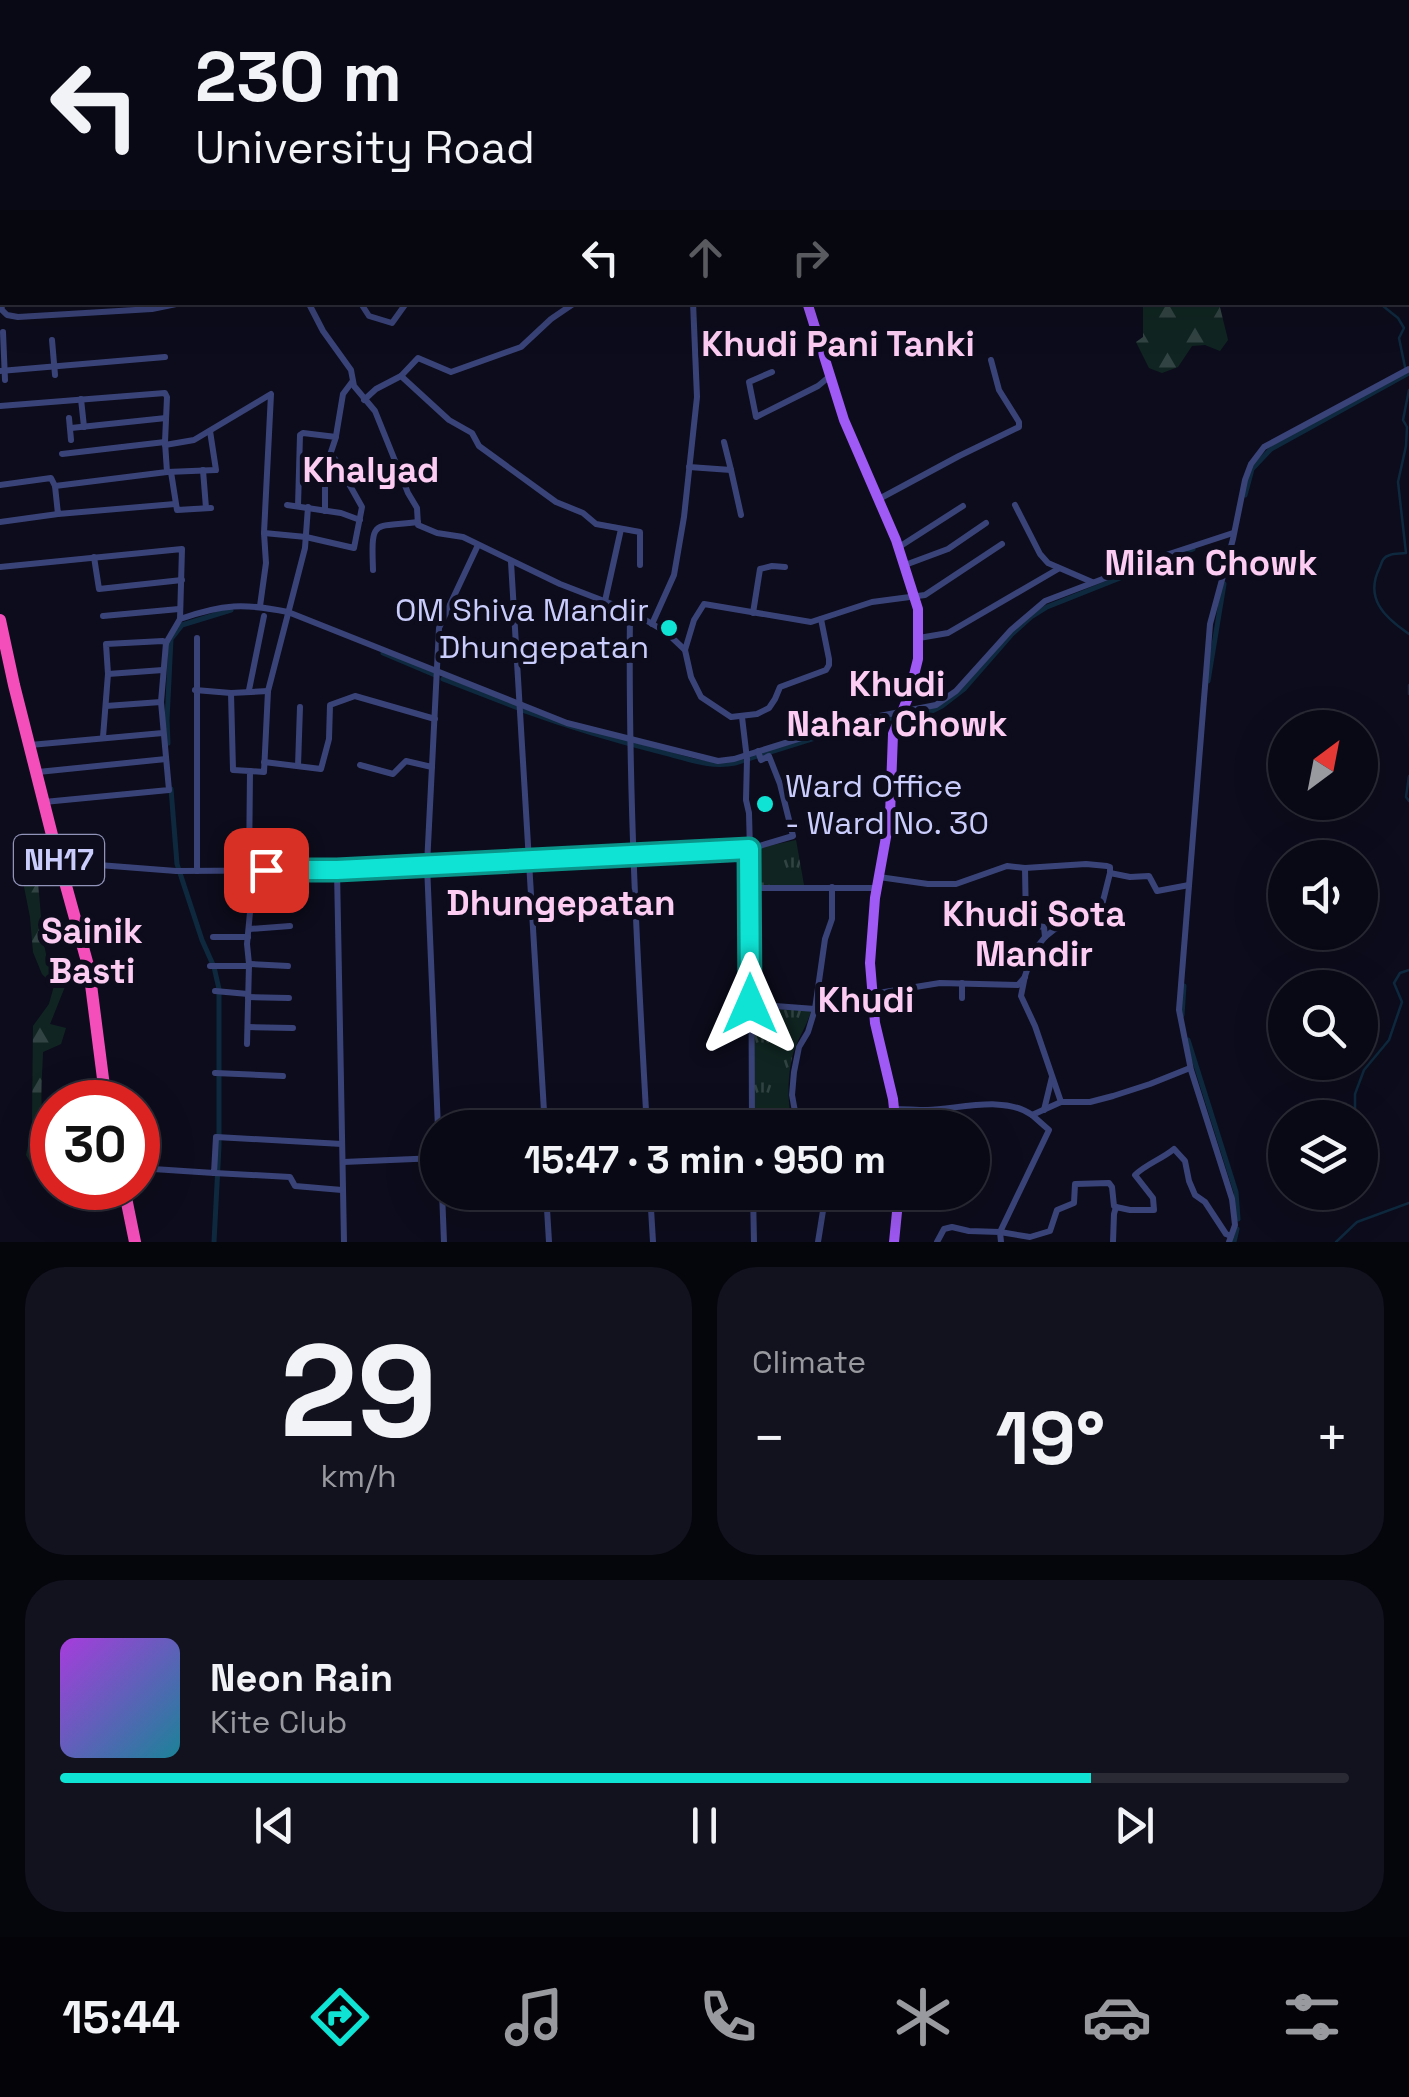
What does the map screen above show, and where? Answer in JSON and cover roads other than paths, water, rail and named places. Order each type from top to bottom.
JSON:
[{"type":"highway","name":"NH17","points":[[0,620],[89,969],[103,1080]]},
{"type":"highway","points":[[129,1210],[136,1242]]},
{"type":"main road","points":[[808,305],[844,420],[898,547],[918,609],[918,659],[910,695],[892,734],[890,816],[870,963],[877,1038],[894,1109]]},
{"type":"main road","points":[[894,1242],[897,1210]]},
{"type":"street","points":[[1,305],[7,315],[37,316],[109,312],[138,306]]},
{"type":"street","points":[[108,305],[109,312]]},
{"type":"street","points":[[309,305],[350,370],[362,398],[375,411],[423,528],[463,537],[560,584],[630,611],[666,632],[685,650]]},
{"type":"street","points":[[362,305],[369,316],[392,322],[405,305]]},
{"type":"street","points":[[362,398],[401,376],[418,358],[451,372],[521,347],[572,305]]},
{"type":"street","points":[[652,624],[674,575],[690,468],[697,397],[694,305]]},
{"type":"street","points":[[3,332],[5,380]]},
{"type":"street","points":[[52,340],[55,375]]},
{"type":"street","points":[[2,371],[165,357]]},
{"type":"street","points":[[879,499],[1019,427],[999,390],[992,360]]},
{"type":"street","points":[[1230,1239],[1235,1226],[1232,1199],[1190,1068],[1179,1010],[1210,624],[1251,464],[1264,448],[1409,369]]},
{"type":"street","points":[[772,372],[749,382],[756,418],[830,376]]},
{"type":"street","points":[[401,376],[449,420],[472,434],[479,446],[556,502],[583,513],[596,524],[640,532],[640,565]]},
{"type":"street","points":[[325,511],[325,483],[343,394],[353,382]]},
{"type":"street","points":[[0,406],[165,392],[165,444],[177,510],[208,508],[203,470]]},
{"type":"street","points":[[62,454],[192,441],[271,394],[266,563],[260,606]]},
{"type":"street","points":[[81,399],[84,427]]},
{"type":"street","points":[[70,418],[72,440]]},
{"type":"street","points":[[70,428],[166,418]]},
{"type":"street","points":[[55,486],[216,470],[210,430]]},
{"type":"street","points":[[298,506],[300,436],[336,436]]},
{"type":"street","points":[[724,442],[741,515]]},
{"type":"street","points":[[264,534],[306,537],[354,548],[362,506],[330,455]]},
{"type":"street","points":[[690,468],[731,470]]},
{"type":"street","points":[[0,485],[52,478],[58,514]]},
{"type":"street","points":[[0,522],[176,504]]},
{"type":"street","points":[[286,505],[341,513],[360,520]]},
{"type":"street","points":[[898,547],[963,506]]},
{"type":"street","points":[[1016,506],[1048,563],[1093,582]]},
{"type":"street","points":[[231,693],[233,770],[264,772],[268,691],[306,537],[308,507]]},
{"type":"street","points":[[374,570],[372,543],[376,530],[390,523],[418,522]]},
{"type":"street","points":[[905,565],[948,549],[986,523]]},
{"type":"street","points":[[605,601],[621,529]]},
{"type":"street","points":[[103,616],[180,614],[243,604],[286,612],[591,730],[630,743],[718,761],[859,720],[900,716],[936,704],[956,691],[1011,630],[1046,601],[1233,532]]},
{"type":"street","points":[[821,619],[829,665],[826,670],[780,687],[768,708],[756,714],[730,717],[700,697],[685,650],[704,604],[811,622],[872,602],[925,595],[1002,544]]},
{"type":"street","points":[[437,1110],[426,865],[439,628],[478,545]]},
{"type":"street","points":[[0,567],[182,548],[180,614],[166,643],[161,702],[169,790],[44,802]]},
{"type":"street","points":[[94,557],[98,589],[182,580]]},
{"type":"street","points":[[511,562],[544,1110]]},
{"type":"street","points":[[753,614],[760,569],[785,567]]},
{"type":"street","points":[[919,638],[948,633],[1058,569]]},
{"type":"street","points":[[630,611],[633,854],[646,1110]]},
{"type":"street","points":[[249,690],[264,616]]},
{"type":"street","points":[[666,632],[690,632]]},
{"type":"street","points":[[196,638],[197,871]]},
{"type":"street","points":[[103,738],[106,644],[163,640],[166,643]]},
{"type":"street","points":[[108,674],[163,670]]},
{"type":"street","points":[[195,690],[268,691]]},
{"type":"street","points":[[264,762],[320,769],[329,739],[330,705],[355,696],[435,719]]},
{"type":"street","points":[[106,706],[161,702]]},
{"type":"street","points":[[298,766],[300,706]]},
{"type":"street","points":[[742,717],[747,754],[751,888],[752,1110]]},
{"type":"street","points":[[30,745],[164,733]]},
{"type":"street","points":[[60,862],[176,872],[337,870],[749,849],[794,836],[769,756],[761,760],[758,751]]},
{"type":"street","points":[[36,772],[166,759]]},
{"type":"street","points":[[360,764],[393,774],[406,761],[432,766]]},
{"type":"street","points":[[247,1044],[252,902],[250,771]]},
{"type":"street","points":[[751,888],[956,884],[1007,866],[1110,867],[1112,873],[1101,909],[1045,937],[1032,952],[1020,988],[1062,1102]]},
{"type":"street","points":[[1025,868],[1026,924],[1055,929]]},
{"type":"street","points":[[337,870],[344,1242]]},
{"type":"street","points":[[1112,873],[1149,876],[1158,890],[1189,885]]},
{"type":"street","points":[[795,1110],[792,1095],[796,1058],[816,1009],[825,939],[832,919],[832,887]]},
{"type":"street","points":[[252,902],[276,899]]},
{"type":"street","points":[[213,937],[290,926]]},
{"type":"street","points":[[1044,927],[1045,937]]},
{"type":"street","points":[[210,966],[288,966]]},
{"type":"street","points":[[750,1004],[816,1009],[940,982],[1020,988]]},
{"type":"street","points":[[962,982],[962,998]]},
{"type":"street","points":[[215,991],[289,998]]},
{"type":"street","points":[[248,1027],[293,1028]]},
{"type":"street","points":[[1032,1115],[1062,1102],[1090,1102],[1190,1068]]},
{"type":"street","points":[[214,1072],[283,1076]]},
{"type":"street","points":[[1044,1110],[1052,1076]]},
{"type":"street","points":[[894,1109],[926,1110],[988,1103],[1026,1110],[1049,1130],[1000,1232],[1001,1242]]},
{"type":"street","points":[[214,1172],[216,1136],[342,1144]]},
{"type":"street","points":[[1116,1207],[1154,1210],[1153,1198],[1135,1175],[1174,1149],[1184,1161],[1195,1195],[1205,1202],[1230,1239]]},
{"type":"street","points":[[342,1162],[420,1159]]},
{"type":"street","points":[[160,1169],[290,1177],[294,1186],[342,1190]]},
{"type":"street","points":[[937,1242],[944,1228],[952,1227],[1030,1236],[1048,1232],[1057,1210],[1074,1203],[1075,1184],[1109,1183],[1116,1207],[1114,1242]]},
{"type":"street","points":[[443,1210],[444,1242]]},
{"type":"street","points":[[547,1210],[549,1242]]},
{"type":"street","points":[[651,1210],[653,1242]]},
{"type":"street","points":[[753,1210],[754,1242]]},
{"type":"street","points":[[818,1242],[823,1210]]},
{"type":"waterway","points":[[1382,305],[1404,328],[1399,338],[1405,367]]},
{"type":"waterway","points":[[1245,495],[1252,469],[1271,449],[1409,373]]},
{"type":"waterway","points":[[1409,390],[1403,420],[1407,427],[1406,446],[1398,482],[1406,553],[1384,558],[1374,588],[1385,614],[1409,634]]},
{"type":"waterway","points":[[522,710],[691,760],[735,763],[866,722],[930,712],[964,689],[1011,635],[1047,607],[1193,549]]},
{"type":"waterway","points":[[1208,681],[1224,584]]},
{"type":"waterway","points":[[168,743],[171,639],[182,625],[231,610]]},
{"type":"waterway","points":[[383,653],[435,675]]},
{"type":"waterway","points":[[443,679],[518,708]]},
{"type":"waterway","points":[[1409,685],[1409,694]]},
{"type":"waterway","points":[[1409,776],[1409,801]]},
{"type":"waterway","points":[[171,789],[177,864],[219,989],[219,1146],[214,1242]]},
{"type":"waterway","points":[[1355,1100],[1364,1070],[1389,1040],[1402,1002],[1394,983],[1400,973],[1409,970]]},
{"type":"waterway","points":[[1182,1015],[1184,986]]},
{"type":"waterway","points":[[1188,1040],[1236,1192],[1238,1219]]},
{"type":"waterway","points":[[1336,1242],[1357,1222],[1409,1203]]},
{"type":"waterway","points":[[1234,1242],[1237,1229]]},
{"type":"place","name":"OM Shiva Mandir Dhungepatan","points":[[669,628]]},
{"type":"place","name":"Ward Office - Ward No. 30","points":[[765,804]]},
{"type":"district","name":"Khudi Pani Tanki","points":[[838,344]]},
{"type":"district","name":"Khalyad","points":[[371,470]]},
{"type":"district","name":"Milan Chowk","points":[[1211,563]]},
{"type":"district","name":"Khudi Nahar Chowk","points":[[897,704]]},
{"type":"district","name":"Dhungepatan","points":[[561,903]]},
{"type":"district","name":"Khudi Sota Mandir","points":[[1034,934]]},
{"type":"district","name":"Sainik Basti","points":[[92,951]]},
{"type":"district","name":"Khudi","points":[[866,1000]]}]
